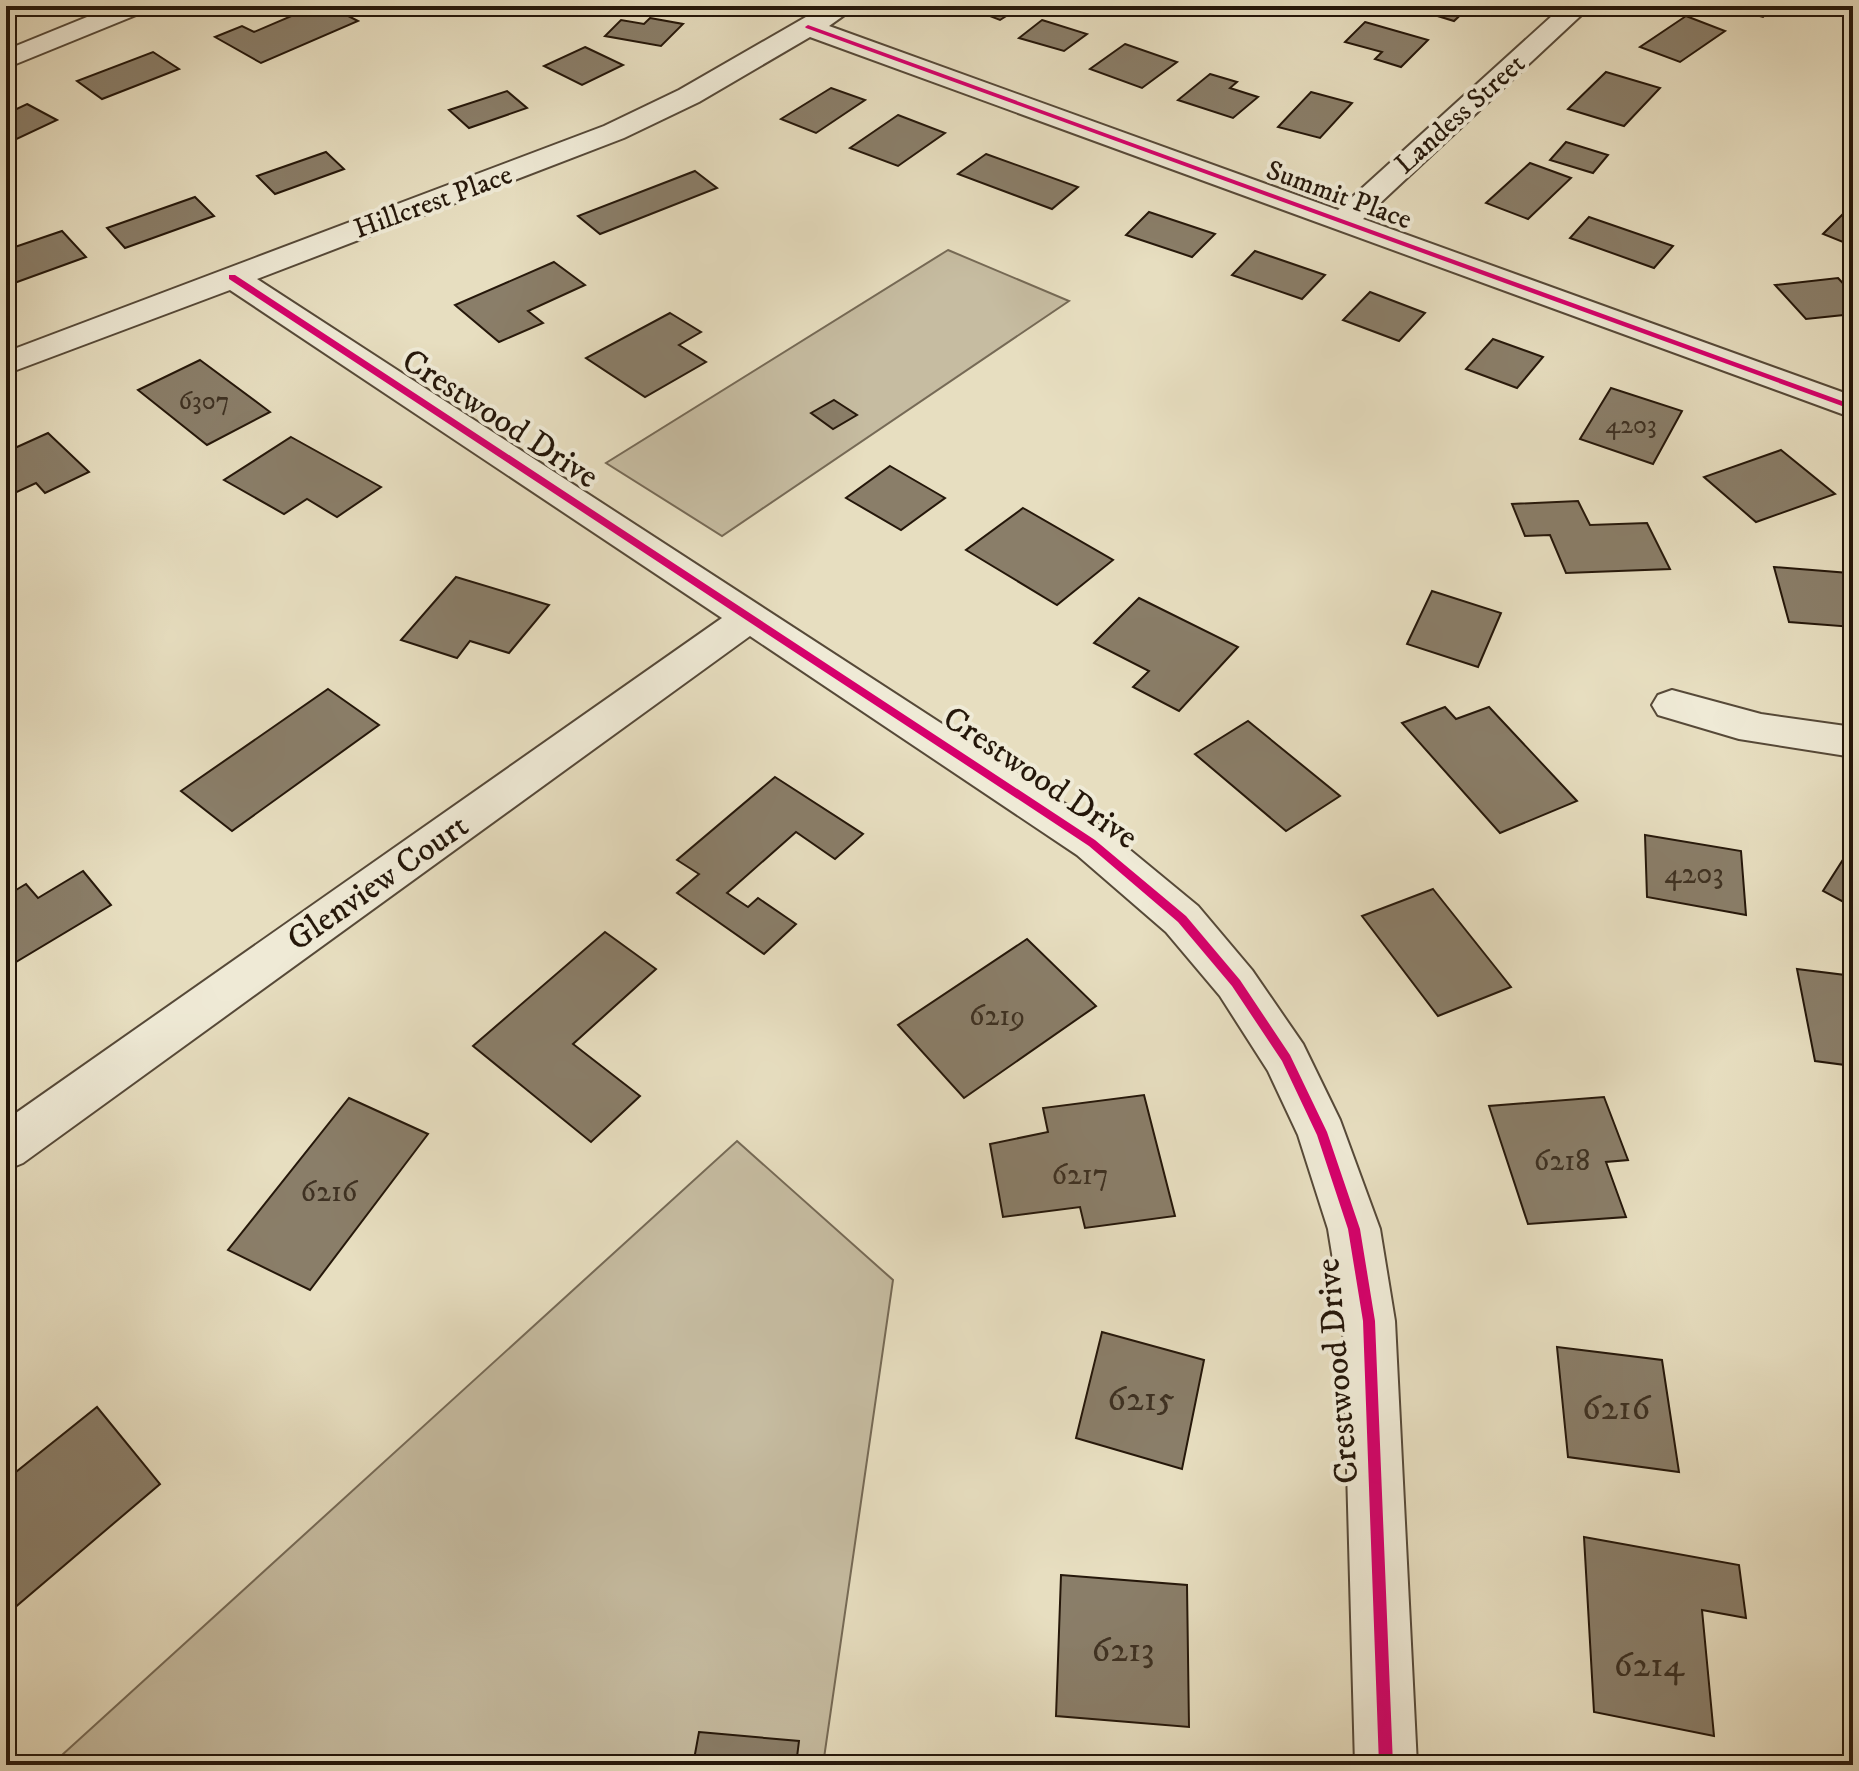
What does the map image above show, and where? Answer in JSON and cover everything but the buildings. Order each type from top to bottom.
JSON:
[{"type":"street","points":[[6,60],[137,6]]},
{"type":"street","name":"Hillcrest Place","points":[[6,364],[614,132],[689,96],[844,6]]},
{"type":"street","name":"Landess Street","points":[[1342,222],[1578,6]]},
{"type":"street","name":"Summit Place","points":[[808,27],[1853,408]]},
{"type":"street","name":"Crestwood Drive","points":[[232,277],[1118,862],[1182,919],[1236,983],[1286,1058],[1323,1135],[1354,1229],[1369,1321],[1386,1765]]},
{"type":"street","name":"Glenview Court","points":[[6,1148],[750,617]]},
{"type":"street","points":[[1672,705],[1714,720],[1773,734],[1853,742]]},
{"type":"shaded area","points":[[948,250],[1069,301],[722,536],[606,463]]},
{"type":"shaded area","points":[[737,1141],[893,1280],[823,1765],[51,1765]]},
{"type":"cycle path","points":[[808,27],[1853,408]]},
{"type":"cycle path","points":[[232,277],[1092,843],[1182,919],[1236,983],[1286,1058],[1323,1135],[1354,1229],[1369,1321],[1386,1765]]}]
